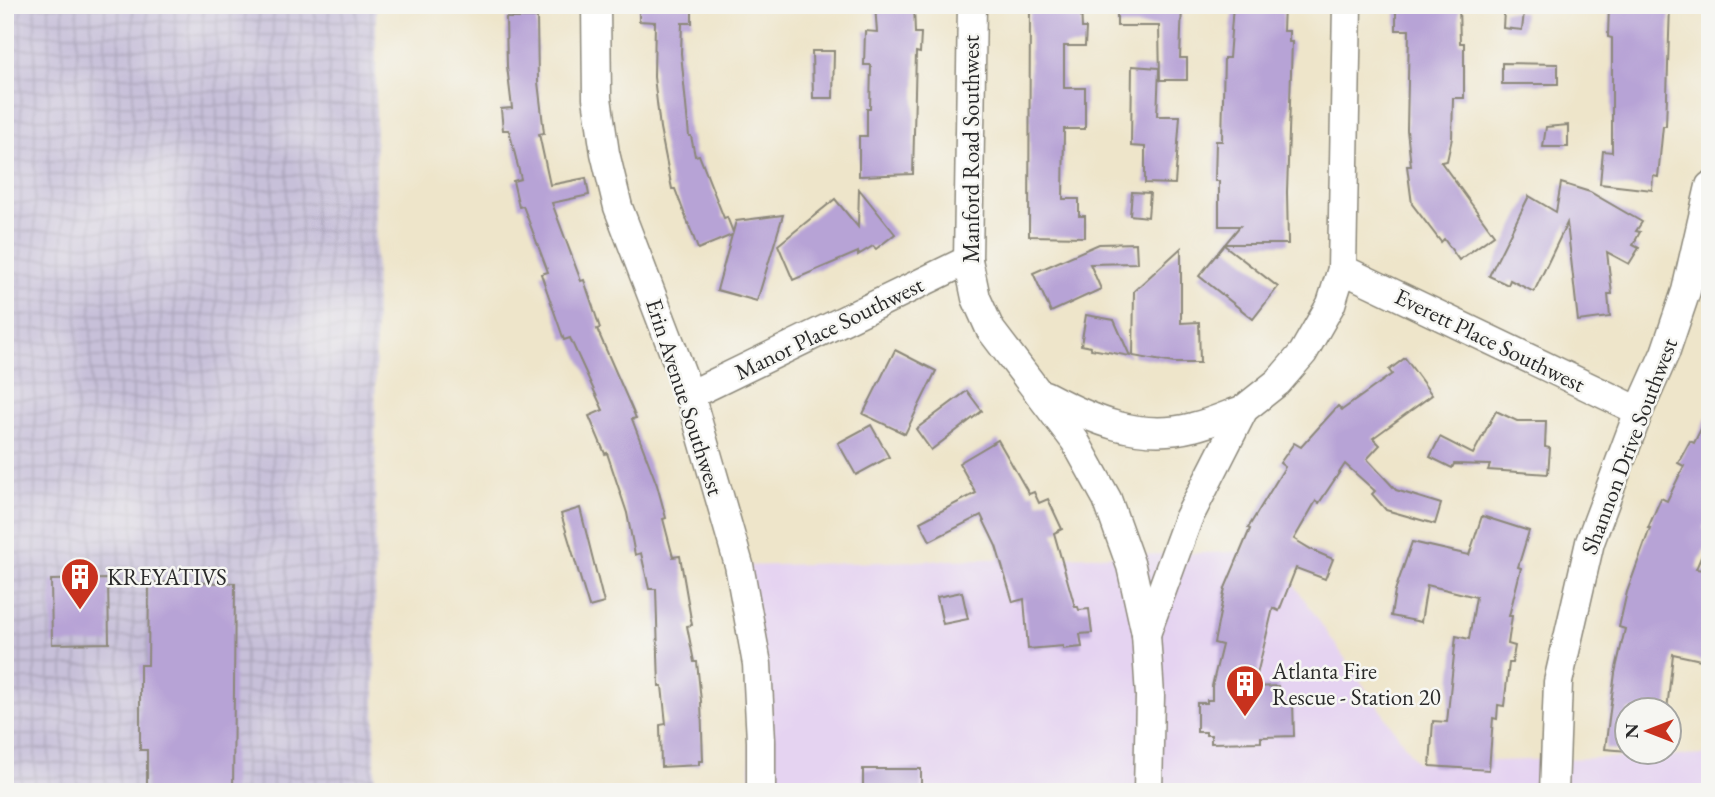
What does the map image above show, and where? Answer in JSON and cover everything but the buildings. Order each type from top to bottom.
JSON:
[{"type":"street","name":"Erin Avenue Southwest","points":[[596,5],[597,98],[605,153],[618,207],[690,396],[738,565],[757,664],[761,792]]},
{"type":"street","name":"Manford Road Southwest","points":[[972,5],[968,261],[976,298],[990,329],[1074,441],[1107,499],[1131,566],[1146,634],[1150,696],[1149,792]]},
{"type":"street","points":[[1036,391],[1091,419],[1144,432],[1192,428],[1244,409],[1278,382],[1303,353],[1331,304],[1342,269],[1347,5]]},
{"type":"street","name":"Shannon Drive Southwest","points":[[1554,792],[1558,682],[1590,542],[1639,411],[1665,353],[1686,291],[1710,186]]},
{"type":"street","name":"Manor Place Southwest","points":[[690,396],[968,261]]},
{"type":"street","name":"Everett Place Southwest","points":[[1342,269],[1639,411]]},
{"type":"street","points":[[1146,634],[1188,519],[1244,409]]},
{"type":"shaded area","points":[[5,5],[376,5],[375,792],[5,792]]},
{"type":"shaded area","points":[[1271,551],[1417,763],[1614,758],[1614,766],[1684,766],[1684,756],[1710,755],[1710,792],[751,792],[741,566]]},
{"type":"place","name":"KREYATIVS","points":[[80,611]]},
{"type":"place","name":"Atlanta Fire Rescue - Station 20","points":[[1245,718]]}]
